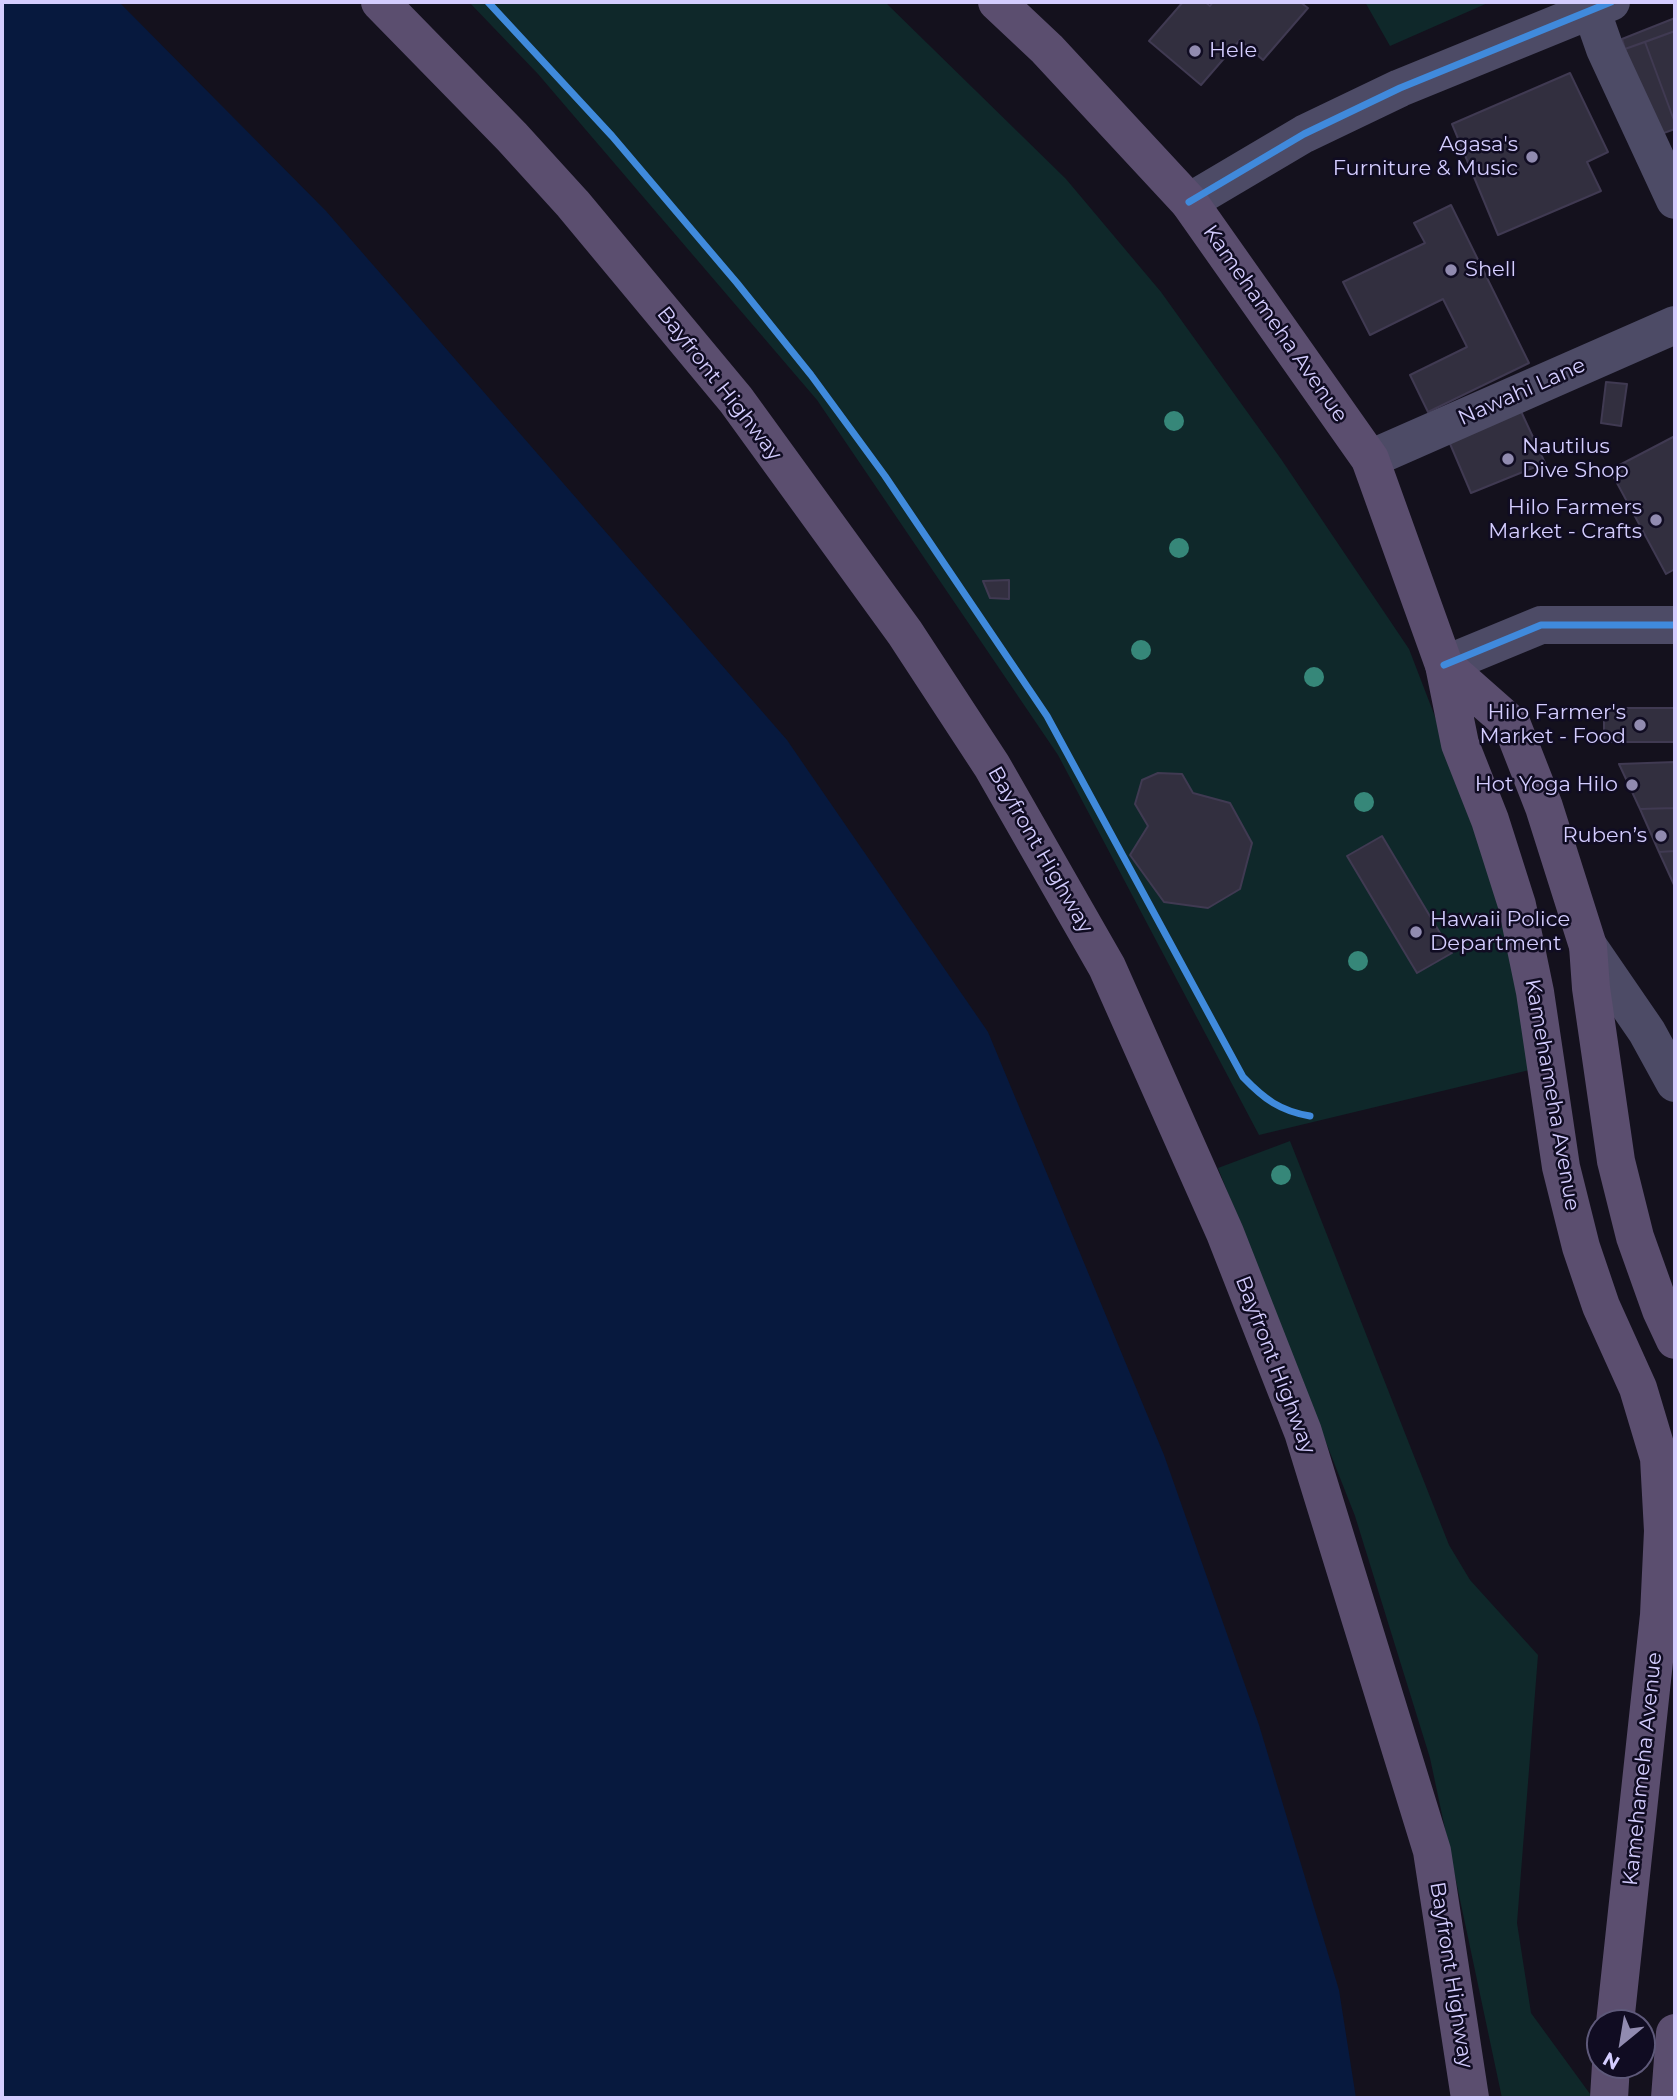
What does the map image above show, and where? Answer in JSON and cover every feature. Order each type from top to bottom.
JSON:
[{"type":"main road","name":"Bayfront Highway","points":[[380,2],[573,204],[736,401],[905,633],[1034,835],[1107,967],[1226,1233],[1303,1432],[1432,1851],[1470,2098]]},
{"type":"main road","name":"Kamehameha Avenue","points":[[997,2],[1047,49],[1189,202],[1370,459],[1444,665],[1460,744],[1490,820],[1517,905],[1535,992],[1561,1167],[1581,1247],[1601,1306],[1639,1388],[1659,1458],[1667,1616],[1617,2009]]},
{"type":"main road","name":"Kamehameha Avenue","points":[[1444,665],[1512,725],[1544,807],[1588,946],[1591,988],[1616,1161],[1635,1237],[1661,1310],[1675,1340]]},
{"type":"main road","name":"Bayfront Highway","points":[[1432,1851],[1444,2020],[1445,2098]]},
{"type":"main road","points":[[1670,2098],[1675,2033]]},
{"type":"main road","points":[[1609,2098],[1610,2079]]},
{"type":"street","points":[[1189,202],[1304,134],[1400,88],[1601,6],[1605,50],[1666,158],[1675,200]]},
{"type":"street","name":"Nawahi Lane","points":[[1370,459],[1675,325]]},
{"type":"street","points":[[1444,665],[1541,625],[1675,625]]},
{"type":"street","name":"Kamehameha Avenue","points":[[1588,946],[1647,1032],[1675,1083]]},
{"type":"green space","points":[[469,2],[885,2],[1066,179],[1161,292],[1281,459],[1409,649],[1517,930],[1546,1066],[1259,1135],[1058,755],[817,400],[538,74]]},
{"type":"green space","points":[[1365,2],[1490,2],[1390,46]]},
{"type":"green space","points":[[1290,1141],[1449,1545],[1470,1580],[1538,1655],[1517,1923],[1531,2013],[1593,2098],[1502,2098],[1430,1758],[1355,1516],[1218,1168]]},
{"type":"water","points":[[2,2],[119,2],[326,211],[787,740],[988,1032],[1164,1455],[1259,1725],[1339,1990],[1356,2098],[2,2098]]},
{"type":"building","name":"Hele","points":[[1183,2],[1205,2],[1210,6],[1213,2],[1300,2],[1308,8],[1263,60],[1240,40],[1201,85],[1149,41]]},
{"type":"building","points":[[1675,18],[1675,31],[1625,49],[1622,39]]},
{"type":"building","points":[[1675,31],[1675,123],[1645,42]]},
{"type":"building","points":[[1645,42],[1675,123],[1675,129],[1658,135],[1625,49]]},
{"type":"building","name":"Agasa's Furniture & Music","points":[[1570,73],[1608,152],[1587,162],[1601,191],[1498,235],[1452,124]]},
{"type":"building","points":[[1451,205],[1529,363],[1428,412],[1410,375],[1467,347],[1443,299],[1370,335],[1343,282],[1425,243],[1414,223]]},
{"type":"building","points":[[1606,382],[1627,384],[1621,426],[1601,423]]},
{"type":"building","points":[[1519,407],[1545,463],[1471,493],[1448,439]]},
{"type":"building","name":"Hilo Farmers Market - Crafts","points":[[1675,436],[1675,569],[1666,574],[1610,470]]},
{"type":"building","points":[[1009,580],[1009,599],[990,598],[983,581]]},
{"type":"building","name":"Hilo Farmer's Market - Food","points":[[1604,708],[1675,708],[1675,742],[1604,742]]},
{"type":"building","points":[[1675,762],[1675,808],[1640,809],[1619,764]]},
{"type":"building","points":[[1158,773],[1182,774],[1193,793],[1230,803],[1252,843],[1240,889],[1208,908],[1164,902],[1130,855],[1148,826],[1135,804],[1142,780]]},
{"type":"building","points":[[1675,808],[1675,851],[1659,852],[1640,809]]},
{"type":"building","points":[[1382,836],[1452,953],[1417,973],[1347,856]]},
{"type":"building","points":[[1675,851],[1675,887],[1659,852]]},
{"type":"cycle path","points":[[488,2],[612,136],[811,375],[885,476],[1047,716],[1243,1077],[1273,1103],[1310,1116]]},
{"type":"cycle path","points":[[1189,202],[1304,134],[1400,88],[1611,2]]},
{"type":"cycle path","points":[[1444,665],[1541,625],[1675,625]]},
{"type":"place","name":"Hele","points":[[1195,51]]},
{"type":"place","name":"Agasa's Furniture & Music","points":[[1532,157]]},
{"type":"place","name":"Shell","points":[[1451,270]]},
{"type":"place","name":"Nautilus Dive Shop","points":[[1508,459]]},
{"type":"place","name":"Hilo Farmers Market - Crafts","points":[[1656,520]]},
{"type":"place","name":"Hilo Farmer's Market - Food","points":[[1640,725]]},
{"type":"place","name":"Hot Yoga Hilo","points":[[1632,785]]},
{"type":"place","name":"Ruben’s","points":[[1661,836]]},
{"type":"place","name":"Hawaii Police Department","points":[[1416,932]]}]
